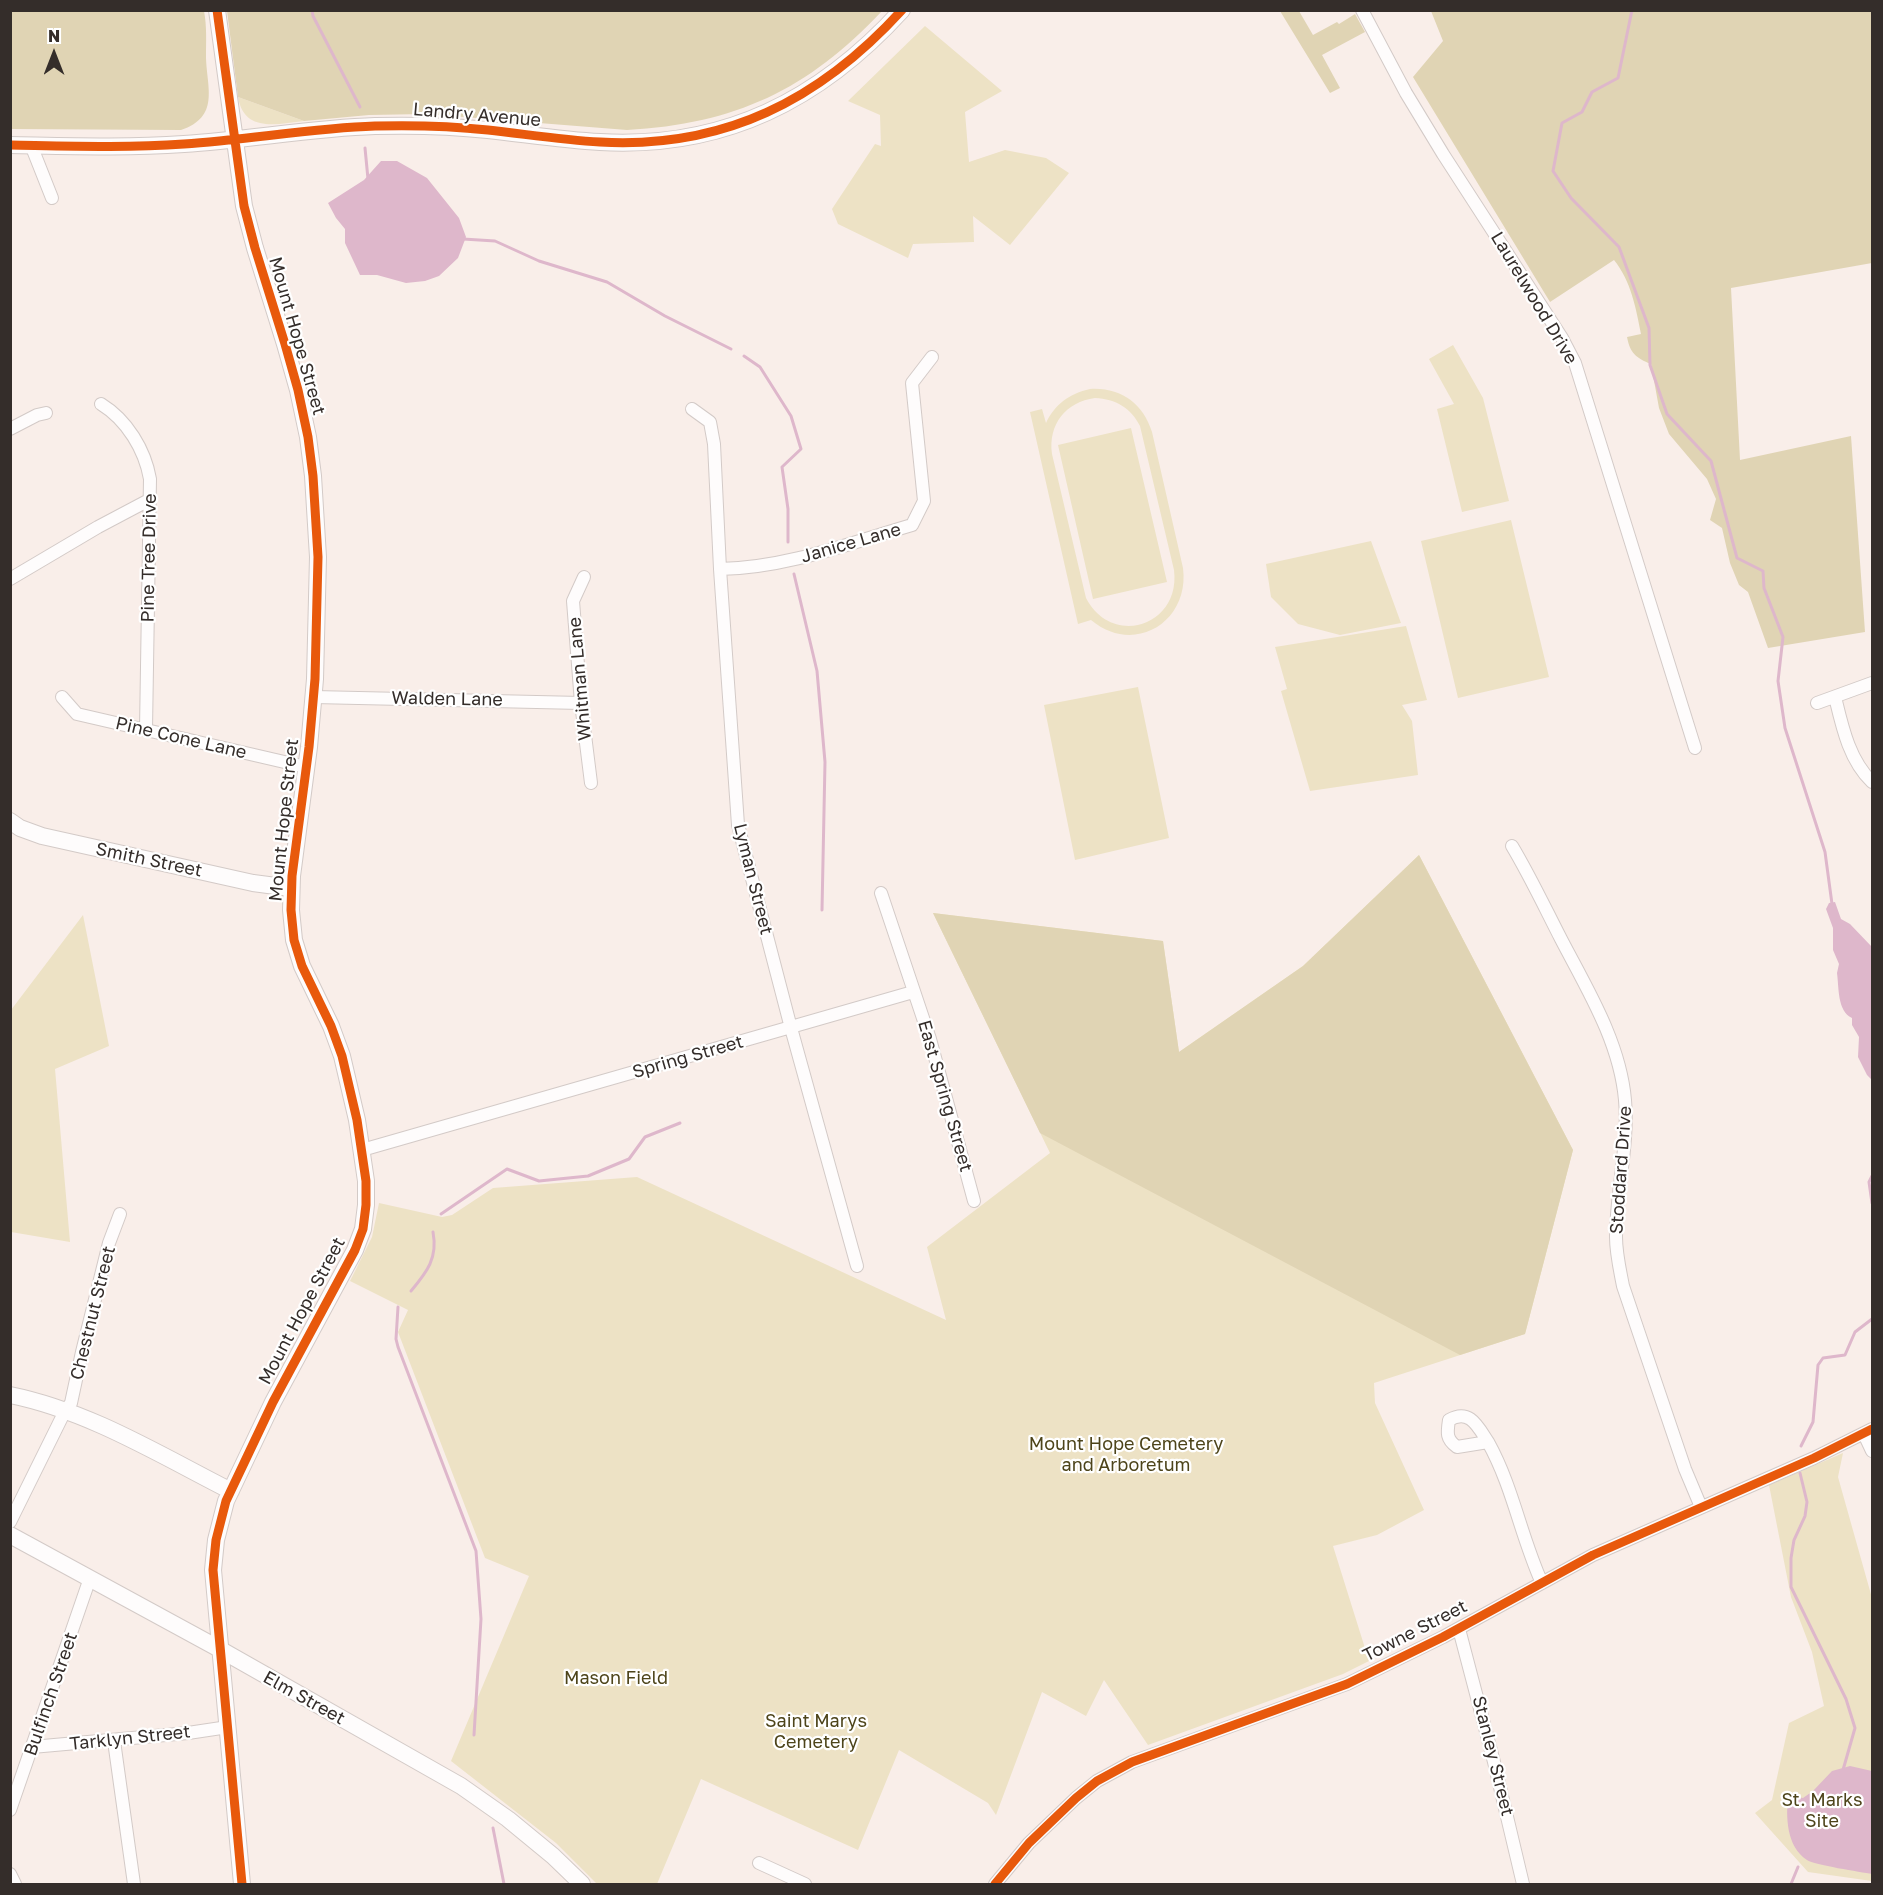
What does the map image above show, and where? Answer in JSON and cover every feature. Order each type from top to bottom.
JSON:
[{"type":"street","name":"Mount Hope Street","points":[[217,10],[249,227],[285,344],[308,437],[317,511],[314,697],[291,888],[294,940],[302,966],[331,1026],[342,1056],[350,1085],[366,1180],[363,1229],[356,1250],[273,1402],[231,1491],[216,1539],[213,1570],[242,1884]]},
{"type":"street","name":"Landry Avenue","points":[[10,144],[151,146],[395,125],[477,129],[579,141],[619,143],[697,136],[740,123],[802,96],[836,73],[862,51],[902,10]]},
{"type":"street","name":"Laurelwood Drive","points":[[1362,10],[1413,103],[1563,339],[1575,363],[1695,748]]},
{"type":"street","points":[[31,145],[52,198]]},
{"type":"street","name":"Janice Lane","points":[[720,569],[738,569],[782,562],[912,525],[924,501],[912,383],[932,357]]},
{"type":"street","name":"Pine Tree Drive","points":[[101,404],[114,412],[140,447],[150,480],[146,729]]},
{"type":"street","name":"Lyman Street","points":[[692,409],[710,422],[714,444],[720,569],[738,825],[857,1266]]},
{"type":"street","points":[[10,429],[37,415],[46,413]]},
{"type":"street","points":[[10,579],[149,500]]},
{"type":"street","name":"Whitman Lane","points":[[584,577],[573,601],[581,703],[591,783]]},
{"type":"street","points":[[1817,703],[1872,683]]},
{"type":"street","name":"Pine Cone Lane","points":[[62,697],[77,714],[306,767]]},
{"type":"street","name":"Walden Lane","points":[[314,697],[581,703]]},
{"type":"street","points":[[1834,697],[1849,747],[1872,782]]},
{"type":"street","name":"Smith Street","points":[[12,826],[42,836],[253,883],[291,888]]},
{"type":"street","name":"Stoddard Drive","points":[[1512,846],[1599,1013],[1621,1070],[1626,1101],[1617,1214],[1617,1259],[1623,1286],[1685,1469],[1701,1507]]},
{"type":"street","points":[[881,893],[913,992]]},
{"type":"street","name":"Spring Street","points":[[362,1150],[913,992]]},
{"type":"street","name":"East Spring Street","points":[[913,992],[930,1039],[974,1200]]},
{"type":"street","name":"Chestnut Street","points":[[10,1522],[65,1411],[72,1403],[109,1243],[120,1214]]},
{"type":"street","points":[[10,1395],[32,1399],[65,1411],[231,1491]]},
{"type":"street","points":[[1868,1432],[1872,1452]]},
{"type":"street","name":"Towne Street","points":[[995,1884],[1054,1818],[1097,1780],[1132,1762],[1347,1683],[1459,1629],[1593,1555],[1868,1432]]},
{"type":"street","points":[[1488,1442],[1512,1496],[1532,1561],[1542,1583]]},
{"type":"street","name":"Elm Street","points":[[10,1535],[461,1786],[508,1819],[553,1856],[582,1884]]},
{"type":"street","name":"Bulfinch Street","points":[[10,1810],[90,1578]]},
{"type":"street","name":"Stanley Street","points":[[1459,1629],[1493,1757],[1523,1884]]},
{"type":"street","name":"Tarklyn Street","points":[[32,1747],[188,1733],[228,1727]]},
{"type":"street","points":[[114,1740],[134,1884]]},
{"type":"street","points":[[759,1863],[805,1884]]},
{"type":"street","points":[[10,1874],[15,1884]]},
{"type":"green space","points":[[925,26],[1002,91],[965,112],[969,162],[1005,150],[1046,158],[1069,173],[1010,245],[973,216],[974,242],[913,244],[908,258],[838,224],[832,209],[875,144],[881,146],[880,115],[848,101]]},
{"type":"green space","points":[[238,97],[304,121],[263,124],[254,121],[241,108]]},
{"type":"green space","points":[[1453,345],[1483,398],[1509,501],[1462,512],[1437,409],[1454,404],[1429,359]]},
{"type":"green space","points":[[1101,389],[1129,399],[1143,413],[1152,432],[1183,568],[1183,587],[1178,604],[1168,618],[1156,628],[1141,634],[1124,635],[1108,630],[1091,620],[1078,624],[1030,412],[1042,409],[1046,423],[1058,405],[1082,391]],"holes":[[[1095,398],[1127,409],[1140,426],[1174,570],[1173,589],[1167,605],[1156,617],[1142,624],[1127,626],[1112,623],[1098,613],[1086,598],[1052,454],[1053,433],[1061,416],[1075,404]]]},
{"type":"green space","points":[[1131,428],[1167,582],[1093,599],[1058,445]]},
{"type":"green space","points":[[1511,520],[1549,677],[1458,698],[1421,541]]},
{"type":"green space","points":[[1371,541],[1401,623],[1340,635],[1298,624],[1271,597],[1266,564]]},
{"type":"green space","points":[[1406,626],[1427,700],[1402,705],[1412,721],[1418,775],[1310,791],[1281,691],[1287,689],[1275,647]]},
{"type":"green space","points":[[1138,687],[1169,838],[1075,860],[1044,705]]},
{"type":"green space","name":"Mount Hope Cemetery and Arboretum","points":[[1419,855],[1573,1150],[1525,1334],[1374,1383],[1375,1403],[1424,1510],[1377,1535],[1333,1546],[1369,1661],[1343,1674],[1148,1745],[1104,1680],[1086,1716],[1042,1692],[996,1815],[988,1803],[899,1750],[858,1850],[701,1779],[657,1884],[597,1884],[556,1843],[451,1761],[529,1576],[485,1558],[398,1332],[408,1310],[350,1281],[372,1237],[379,1203],[442,1217],[452,1215],[493,1188],[637,1177],[946,1320],[927,1247],[1050,1153],[933,913],[1163,941],[1179,1052],[1303,966]]},
{"type":"green space","points":[[83,915],[109,1046],[55,1069],[70,1242],[11,1232],[11,1010]]},
{"type":"green space","name":"St. Marks Site","points":[[1843,1453],[1838,1477],[1872,1598],[1872,1881],[1808,1872],[1755,1813],[1772,1800],[1789,1723],[1824,1706],[1812,1652],[1791,1597],[1769,1485]]},
{"type":"shaded area","points":[[11,10],[204,11],[209,91],[206,109],[193,124],[181,130],[11,129]]},
{"type":"shaded area","points":[[227,10],[882,11],[854,39],[826,62],[797,82],[767,98],[736,111],[702,120],[627,130],[426,114],[369,115],[304,121],[238,97]]},
{"type":"shaded area","points":[[1280,11],[1299,11],[1313,35],[1355,14],[1365,32],[1322,55],[1340,88],[1330,93]]},
{"type":"shaded area","points":[[1431,11],[1872,11],[1872,263],[1731,288],[1740,460],[1851,436],[1865,632],[1768,648],[1748,592],[1739,585],[1730,563],[1722,528],[1710,520],[1716,499],[1707,479],[1669,434],[1659,408],[1651,364],[1641,360],[1630,347],[1627,337],[1641,334],[1635,305],[1625,277],[1614,260],[1550,302],[1413,77],[1443,41]]},
{"type":"shaded area","points":[[381,161],[397,161],[427,178],[459,218],[466,237],[458,258],[439,276],[425,281],[406,283],[377,275],[360,275],[345,243],[345,229],[328,203],[364,180]]},
{"type":"shaded area","points":[[1419,855],[1573,1150],[1525,1334],[1460,1355],[1040,1133],[933,913],[1163,941],[1179,1052],[1303,966]]},
{"type":"shaded area","points":[[1835,902],[1841,919],[1850,924],[1872,947],[1872,1080],[1858,1057],[1859,1037],[1852,1025],[1852,1018],[1847,1015],[1841,1004],[1837,973],[1839,964],[1833,950],[1833,928],[1826,909],[1829,903]]},
{"type":"shaded area","points":[[1850,1766],[1872,1771],[1872,1874],[1807,1860],[1795,1847],[1789,1830],[1788,1795],[1803,1798],[1832,1771]]},
{"type":"waterway","points":[[312,10],[360,107]]},
{"type":"waterway","points":[[1632,10],[1618,78],[1592,92],[1582,112],[1562,123],[1553,171],[1571,198],[1619,247],[1649,328],[1650,365],[1667,414],[1711,461],[1737,558],[1763,571],[1764,588],[1783,637],[1778,681],[1785,728],[1825,852],[1832,904]]},
{"type":"waterway","points":[[365,148],[368,179]]},
{"type":"waterway","points":[[463,239],[495,241],[539,261],[607,282],[665,316],[731,349]]},
{"type":"waterway","points":[[744,356],[760,367],[791,416],[801,449],[782,467],[788,509],[788,542]]},
{"type":"waterway","points":[[794,574],[817,671],[825,762],[822,910]]},
{"type":"waterway","points":[[441,1214],[507,1169],[539,1181],[588,1176],[629,1159],[645,1137],[680,1123]]},
{"type":"waterway","points":[[1872,1176],[1869,1182],[1872,1203]]},
{"type":"waterway","points":[[411,1291],[430,1264],[434,1250],[433,1232]]},
{"type":"waterway","points":[[398,1307],[396,1339],[398,1347],[476,1551],[481,1619],[474,1735]]},
{"type":"waterway","points":[[1801,1446],[1813,1422],[1818,1365],[1823,1358],[1845,1355],[1855,1332],[1872,1319]]},
{"type":"waterway","points":[[1800,1473],[1807,1502],[1805,1516],[1794,1540],[1791,1558],[1791,1587],[1846,1699],[1855,1728],[1843,1770]]},
{"type":"waterway","points":[[493,1828],[504,1884]]},
{"type":"waterway","points":[[1791,1884],[1798,1867]]},
{"type":"cycle path","points":[[217,10],[244,206],[298,390],[313,476],[318,557],[315,679],[309,747],[292,876],[291,910],[294,940],[302,966],[331,1026],[342,1056],[357,1120],[366,1181],[363,1229],[355,1250],[273,1402],[226,1501],[216,1540],[213,1570],[242,1884]]},
{"type":"cycle path","points":[[10,145],[162,145],[327,129],[389,126],[488,130],[600,142],[645,142],[688,137],[728,127],[767,112],[803,93],[838,70],[871,42],[902,10]]},
{"type":"cycle path","points":[[995,1884],[1029,1843],[1076,1798],[1097,1781],[1132,1762],[1347,1684],[1443,1637],[1593,1555],[1814,1458],[1872,1429]]},
{"type":"park label","name":"Mason Field","points":[[616,1678]]},
{"type":"park label","name":"Saint Marys Cemetery","points":[[816,1731]]}]
